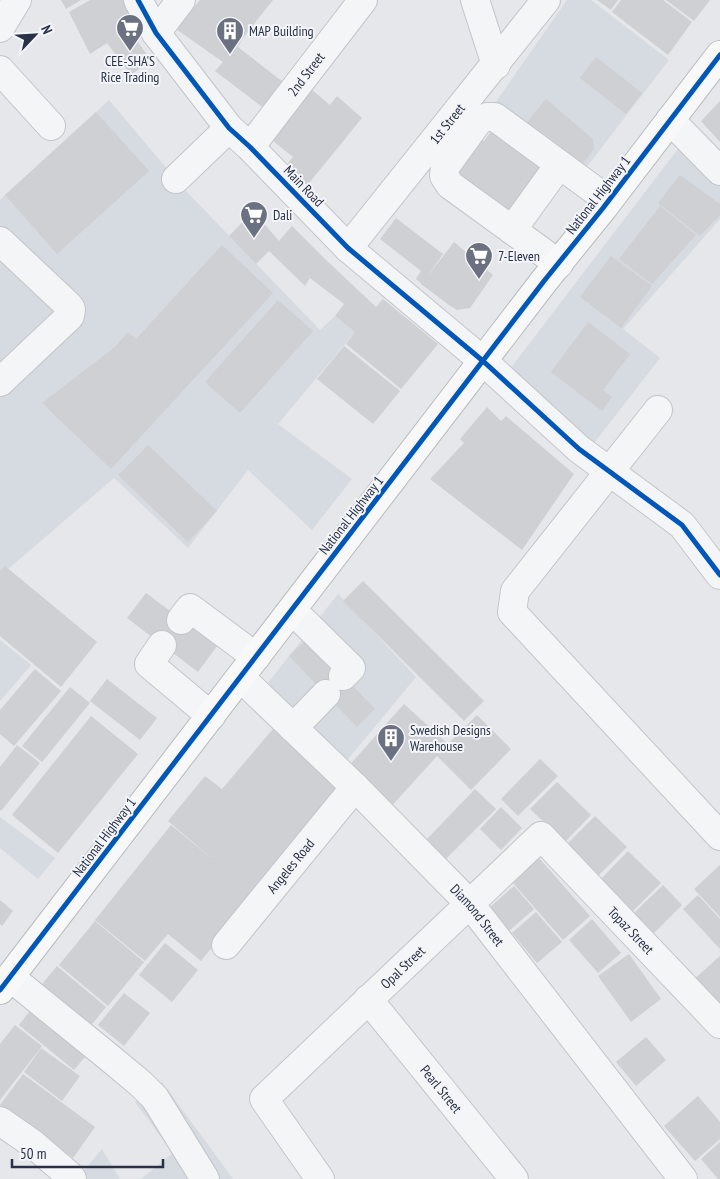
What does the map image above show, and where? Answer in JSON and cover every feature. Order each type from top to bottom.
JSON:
[{"type":"highway","name":"National Highway 1","points":[[5,984],[544,281],[720,55]]},
{"type":"street","points":[[0,28],[17,0]]},
{"type":"street","name":"Main Road","points":[[138,0],[156,33],[229,128],[250,147],[348,248],[483,361],[579,449],[682,525],[720,575]]},
{"type":"street","points":[[156,33],[181,0]]},
{"type":"street","name":"2nd Street","points":[[250,147],[363,0]]},
{"type":"street","points":[[474,0],[496,65]]},
{"type":"street","name":"1st Street","points":[[348,248],[546,0]]},
{"type":"street","points":[[0,70],[52,126]]},
{"type":"street","points":[[558,264],[450,185],[444,176],[445,166],[479,120],[494,117],[608,200]]},
{"type":"street","points":[[670,120],[720,172]]},
{"type":"street","points":[[176,179],[229,128]]},
{"type":"street","points":[[512,230],[560,164]]},
{"type":"street","points":[[0,241],[71,309],[70,316],[0,382]]},
{"type":"street","points":[[658,410],[515,591],[512,612],[720,836]]},
{"type":"street","name":"Diamond Street","points":[[181,620],[190,608],[249,668],[293,728],[355,787],[470,904],[683,1179]]},
{"type":"street","points":[[292,610],[351,668],[293,728]]},
{"type":"street","points":[[162,645],[149,664],[211,716]]},
{"type":"street","name":"Angeles Road","points":[[226,945],[355,787]]},
{"type":"street","name":"Opal Street","points":[[320,1179],[264,1099],[541,836]]},
{"type":"street","name":"Topaz Street","points":[[541,836],[720,1024]]},
{"type":"street","points":[[5,984],[111,1059],[141,1084],[155,1098],[205,1179]]},
{"type":"street","name":"Pearl Street","points":[[368,1000],[514,1179]]},
{"type":"street","points":[[0,1121],[33,1144],[72,1179]]},
{"type":"shaded area","points":[[567,0],[591,0],[669,60],[582,173],[493,106]]},
{"type":"shaded area","points":[[109,100],[184,189],[320,330],[335,316],[355,332],[278,424],[352,479],[312,530],[248,470],[188,548],[114,478],[0,576],[0,200]]},
{"type":"shaded area","points":[[681,145],[720,184],[720,219],[623,329],[660,358],[594,443],[510,369]]},
{"type":"shaded area","points":[[338,594],[416,677],[343,765],[264,688]]},
{"type":"shaded area","points":[[0,640],[31,665],[0,701]]},
{"type":"shaded area","points":[[0,817],[55,858],[38,879],[0,848]]},
{"type":"shaded area","points":[[162,1082],[233,1179],[141,1179],[173,1153],[135,1102]]},
{"type":"shaded area","points":[[102,1149],[120,1179],[77,1179]]},
{"type":"building","points":[[61,0],[81,0],[66,9]]},
{"type":"building","points":[[90,0],[125,0],[137,25],[129,30],[151,60],[131,75],[107,43],[90,54],[69,12]]},
{"type":"building","name":"MAP Building","points":[[200,0],[273,0],[238,47],[283,82],[265,109],[215,71],[223,62],[176,29]]},
{"type":"building","points":[[597,0],[618,0],[611,10]]},
{"type":"building","points":[[621,0],[663,0],[692,22],[668,55],[612,12]]},
{"type":"building","points":[[666,0],[710,0],[694,21]]},
{"type":"building","points":[[596,57],[642,93],[626,114],[580,78]]},
{"type":"building","points":[[311,89],[330,105],[337,96],[362,118],[301,193],[285,167],[293,157],[272,140]]},
{"type":"building","points":[[546,99],[593,139],[594,149],[582,164],[543,133],[540,140],[523,127]]},
{"type":"building","points":[[720,101],[720,142],[701,121]]},
{"type":"building","points":[[96,112],[149,171],[57,254],[5,195]]},
{"type":"building","points":[[492,130],[543,168],[509,222],[449,177],[479,138],[484,141]]},
{"type":"building","points":[[680,175],[720,204],[720,215],[700,236],[658,203]]},
{"type":"building","points":[[660,206],[696,235],[652,284],[619,259]]},
{"type":"building","points":[[253,211],[279,241],[292,226],[376,307],[383,299],[438,344],[401,389],[346,344],[355,332],[335,316],[344,304],[310,278],[305,286],[269,251],[256,264],[229,236]]},
{"type":"building","points":[[396,218],[443,254],[427,277],[454,242],[493,275],[470,308],[457,310],[421,284],[416,279],[421,271],[380,239]]},
{"type":"building","points":[[222,245],[273,293],[111,469],[42,403],[115,347],[128,332],[136,339]]},
{"type":"building","points":[[611,256],[652,286],[621,328],[580,297]]},
{"type":"building","points":[[278,300],[313,331],[240,413],[205,382]]},
{"type":"building","points":[[588,322],[630,354],[603,390],[612,397],[602,411],[551,372]]},
{"type":"building","points":[[344,346],[400,391],[373,424],[317,379]]},
{"type":"building","points":[[487,407],[501,421],[506,416],[574,474],[522,550],[430,479],[464,443],[460,439]]},
{"type":"building","points":[[148,445],[217,511],[188,542],[118,475]]},
{"type":"building","points":[[5,566],[97,642],[61,687],[0,636],[0,571]]},
{"type":"building","points":[[363,581],[484,701],[464,721],[343,601]]},
{"type":"building","points":[[146,593],[217,646],[198,672],[127,618]]},
{"type":"building","points":[[307,639],[375,709],[357,727],[289,656]]},
{"type":"building","points":[[35,669],[61,691],[14,746],[0,734],[0,710]]},
{"type":"building","points":[[107,679],[157,718],[140,740],[90,701]]},
{"type":"building","points":[[70,687],[90,703],[42,762],[22,746]]},
{"type":"building","name":"Swedish Designs Warehouse","points":[[404,704],[448,744],[477,715],[511,749],[471,790],[437,756],[389,809],[346,769]]},
{"type":"building","points":[[91,716],[138,754],[58,853],[12,815]]},
{"type":"building","points":[[273,729],[338,790],[201,961],[168,934],[145,961],[95,920],[171,825],[216,862],[168,821],[205,776],[222,789]]},
{"type":"building","points":[[17,745],[40,763],[1,811],[0,767]]},
{"type":"building","points":[[540,759],[558,776],[518,816],[501,799]]},
{"type":"building","points":[[557,782],[591,815],[565,842],[530,809]]},
{"type":"building","points":[[475,789],[496,809],[446,859],[427,839]]},
{"type":"building","points":[[501,807],[522,828],[501,850],[480,829]]},
{"type":"building","points":[[595,816],[627,847],[599,875],[567,844]]},
{"type":"building","points":[[628,851],[661,883],[632,912],[600,880]]},
{"type":"building","points":[[539,858],[590,916],[563,940],[512,882]]},
{"type":"building","points":[[720,865],[720,917],[694,889]]},
{"type":"building","points":[[663,885],[682,905],[654,933],[634,913]]},
{"type":"building","points":[[514,886],[534,909],[509,931],[489,908]]},
{"type":"building","points":[[698,895],[720,919],[720,949],[683,909]]},
{"type":"building","points":[[0,900],[13,911],[2,926],[0,924]]},
{"type":"building","points":[[536,912],[562,942],[537,963],[512,933]]},
{"type":"building","points":[[592,919],[621,953],[598,973],[569,940]]},
{"type":"building","points":[[95,921],[144,962],[108,1006],[59,965]]},
{"type":"building","points":[[165,943],[198,970],[172,1002],[139,975]]},
{"type":"building","points":[[629,954],[661,999],[631,1022],[598,976]]},
{"type":"building","points":[[720,956],[720,1004],[715,1008],[691,982]]},
{"type":"building","points":[[57,966],[106,1007],[84,1034],[34,994]]},
{"type":"building","points":[[124,993],[150,1013],[124,1046],[98,1025]]},
{"type":"building","points":[[33,1007],[89,1052],[74,1070],[19,1025]]},
{"type":"building","points":[[15,1025],[42,1046],[0,1100],[0,1044]]},
{"type":"building","points":[[646,1037],[666,1060],[636,1086],[616,1062]]},
{"type":"building","points":[[41,1048],[80,1076],[62,1101],[24,1072]]},
{"type":"building","points":[[23,1074],[95,1127],[73,1158],[0,1105]]},
{"type":"building","points":[[698,1096],[720,1122],[720,1139],[695,1161],[664,1126]]},
{"type":"building","points":[[720,1142],[720,1179],[718,1179],[701,1159]]},
{"type":"cycle path","points":[[138,0],[156,33],[229,128],[250,147],[348,248],[483,361],[579,449],[682,525],[720,575]]},
{"type":"cycle path","points":[[0,990],[544,281],[603,208],[720,55]]},
{"type":"place","name":"CEE-SHA'S Rice Trading","points":[[130,52]]},
{"type":"place","name":"MAP Building","points":[[230,55]]},
{"type":"place","name":"Dali","points":[[254,239]]},
{"type":"place","name":"7-Eleven","points":[[479,280]]},
{"type":"place","name":"Swedish Designs Warehouse","points":[[391,762]]}]
